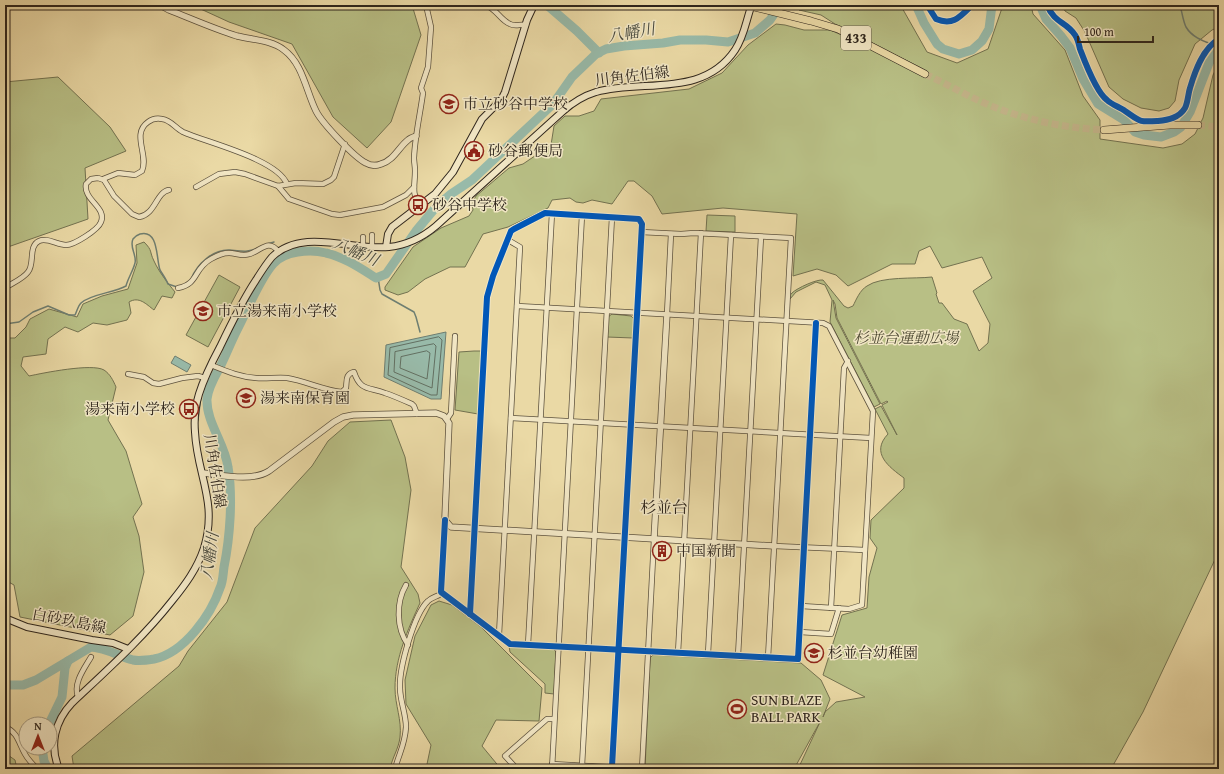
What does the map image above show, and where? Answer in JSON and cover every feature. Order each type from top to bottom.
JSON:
[{"type":"highway","name":"433","points":[[750,6],[838,29],[926,74]]},
{"type":"highway","points":[[1104,130],[1170,125],[1196,125]]},
{"type":"main road","points":[[386,247],[388,234],[392,227],[435,194],[453,172],[482,119],[501,100],[534,5]]},
{"type":"main road","name":"川角佐伯線","points":[[59,769],[54,749],[56,730],[64,712],[155,623],[183,588],[193,573],[201,556],[206,539],[209,512],[208,494],[196,442],[194,423],[198,396],[205,378],[213,365],[244,298],[268,262],[278,252],[292,245],[303,242],[386,247],[411,242],[436,226],[574,102],[588,95],[603,91],[679,83],[708,75],[730,56],[737,46],[745,28],[750,6]]},
{"type":"main road","name":"白砂玖島線","points":[[5,618],[27,627],[112,643],[128,650]]},
{"type":"street","points":[[160,5],[169,10],[238,36],[273,44],[284,49],[299,69],[316,111],[321,118],[358,158],[367,164],[374,166],[383,164],[389,160],[408,140],[416,136]]},
{"type":"street","points":[[420,206],[415,198],[414,186],[416,136],[423,93],[421,88],[428,67],[431,27],[426,5]]},
{"type":"street","points":[[485,5],[494,9],[507,23],[512,26],[521,24],[526,25]]},
{"type":"street","points":[[927,5],[936,19],[948,22],[956,19],[972,5]]},
{"type":"street","points":[[1047,5],[1050,14],[1056,20],[1068,27],[1076,36],[1087,68],[1101,94],[1106,100],[1126,111],[1136,120],[1144,122],[1166,120],[1179,114],[1185,108],[1190,88],[1203,56],[1219,39]]},
{"type":"street","points":[[5,288],[29,271],[32,263],[34,246],[39,241],[46,240],[68,245],[99,227],[102,220],[101,213],[88,195],[85,188],[86,184],[91,179],[95,178],[103,179],[118,173],[135,175],[142,171],[144,163],[141,132],[150,120],[161,118],[168,121],[183,132],[266,164],[282,176],[287,184]]},
{"type":"street","points":[[278,186],[296,183],[323,184],[331,180],[336,172],[345,144]]},
{"type":"street","points":[[196,187],[219,174],[235,172],[278,186],[290,199],[340,215],[383,208],[406,195],[414,186]]},
{"type":"street","points":[[103,179],[114,196],[132,214],[140,217],[147,214],[163,192],[169,190]]},
{"type":"street","points":[[470,614],[487,297],[508,240],[514,229],[543,214],[639,219],[642,224],[612,767]]},
{"type":"street","points":[[528,645],[552,214]]},
{"type":"street","points":[[582,215],[552,767],[582,766],[642,769],[671,234]]},
{"type":"street","points":[[582,766],[612,217]]},
{"type":"street","points":[[641,232],[671,234],[701,233],[791,238],[768,658]]},
{"type":"street","points":[[678,653],[701,233]]},
{"type":"street","points":[[372,235],[372,247]]},
{"type":"street","points":[[708,654],[731,235]]},
{"type":"street","points":[[363,237],[363,246]]},
{"type":"street","points":[[738,656],[761,237]]},
{"type":"street","points":[[499,635],[520,247],[518,244],[508,240]]},
{"type":"street","points":[[178,288],[191,284],[203,264],[225,253],[246,256],[268,245],[273,246],[278,252]]},
{"type":"street","points":[[517,306],[823,323],[830,326],[872,410],[872,438],[862,605],[849,609],[801,606]]},
{"type":"street","points":[[441,592],[510,644],[798,659],[816,323]]},
{"type":"street","points":[[447,419],[450,413],[455,336]]},
{"type":"street","points":[[831,608],[844,368],[848,361]]},
{"type":"street","points":[[213,365],[226,372],[255,378],[286,378],[342,392],[346,388],[347,376],[354,372],[360,384],[366,389],[384,392],[412,404],[417,414]]},
{"type":"street","points":[[128,374],[144,377],[153,383],[159,384],[182,378],[198,376],[205,378]]},
{"type":"street","points":[[203,473],[253,477],[265,474],[334,422],[343,417],[353,415],[441,414],[447,419],[450,427],[441,592],[439,595],[431,598],[424,606],[408,644],[401,672],[400,688],[405,719],[405,738],[395,769]]},
{"type":"street","points":[[511,418],[872,438]]},
{"type":"street","points":[[445,520],[451,527],[475,529],[865,550]]},
{"type":"street","points":[[406,585],[400,599],[400,626],[402,635],[408,644]]},
{"type":"street","points":[[800,632],[831,634],[839,608]]},
{"type":"street","points":[[78,697],[76,691],[77,684],[90,657]]},
{"type":"street","points":[[517,769],[505,756],[547,719],[554,719]]},
{"type":"street","points":[[5,727],[16,735],[26,755],[37,769]]},
{"type":"green space","points":[[192,5],[412,5],[421,35],[391,122],[367,148],[333,117],[292,44],[229,22]]},
{"type":"green space","name":"杉並台運動広場","points":[[815,5],[899,5],[901,6],[927,52],[957,63],[988,49],[1003,5],[1031,5],[1033,14],[1065,50],[1083,96],[1100,120],[1100,139],[1163,148],[1182,144],[1195,134],[1203,118],[1213,75],[1219,63],[1219,551],[1143,712],[1111,769],[798,769],[821,720],[794,769],[645,769],[650,658],[653,655],[801,663],[821,680],[830,699],[823,717],[825,712],[836,702],[865,697],[823,675],[842,615],[867,608],[869,577],[877,548],[870,538],[871,520],[904,488],[904,478],[888,464],[881,453],[883,441],[888,434],[875,409],[881,406],[897,435],[882,405],[888,402],[887,401],[881,404],[837,318],[833,300],[836,318],[880,404],[874,407],[830,322],[832,300],[825,285],[816,282],[796,292],[790,299],[790,296],[802,286],[816,281],[823,280],[844,306],[848,308],[853,306],[862,290],[873,283],[889,279],[932,277],[939,303],[942,303],[954,319],[967,324],[979,351],[988,343],[990,324],[973,291],[992,278],[982,257],[942,268],[930,246],[919,251],[915,264],[892,264],[848,286],[836,275],[817,269],[793,276],[797,214],[723,208],[662,214],[652,196],[634,181],[628,181],[612,204],[592,200],[583,203],[576,202],[570,198],[552,200],[548,208],[508,227],[483,234],[465,267],[450,267],[425,279],[408,292],[398,295],[385,290],[385,287],[413,247],[441,228],[469,216],[473,210],[472,203],[476,196],[509,168],[523,164],[551,145],[554,126],[565,116],[579,116],[594,111],[601,99],[689,89],[722,73],[748,45],[776,24],[804,30],[830,30],[924,76],[927,71],[835,24],[821,15],[799,10]]},
{"type":"green space","points":[[1062,5],[1219,5],[1219,27],[1212,30],[1195,44],[1179,80],[1175,101],[1169,108],[1159,111],[1141,108],[1123,99],[1109,87],[1085,32],[1076,18],[1065,11]]},
{"type":"green space","points":[[58,77],[110,127],[126,151],[85,168],[88,219],[5,248],[5,82]]},
{"type":"green space","points":[[707,215],[735,216],[735,232],[706,231]]},
{"type":"green space","points":[[144,242],[150,249],[158,269],[175,292],[172,298],[162,296],[154,310],[139,300],[133,300],[129,302],[131,313],[127,320],[107,325],[93,323],[78,332],[65,327],[48,339],[46,354],[23,357],[21,366],[29,376],[67,369],[98,368],[108,373],[115,384],[116,387],[108,420],[126,451],[142,504],[133,517],[139,536],[144,572],[133,616],[110,635],[20,617],[14,585],[5,580],[5,338],[15,338],[26,327],[30,319],[49,309],[77,317],[83,304],[102,296],[128,289],[137,263],[136,245]]},
{"type":"green space","points":[[219,275],[240,287],[208,347],[186,335]]},
{"type":"green space","points":[[612,314],[631,316],[634,319],[633,338],[607,337],[608,317]]},
{"type":"green space","points":[[482,351],[478,414],[455,410],[459,352]]},
{"type":"green space","points":[[391,420],[405,457],[411,490],[401,567],[418,594],[420,603],[407,633],[397,666],[395,688],[400,725],[400,737],[390,769],[74,769],[72,756],[179,666],[188,651],[227,602],[255,528],[312,466],[328,441],[350,422]]},
{"type":"green space","points":[[439,601],[452,605],[481,627],[542,688],[539,721],[496,720],[482,746],[501,769],[426,769],[431,745],[406,704],[405,680],[415,636],[431,605]]},
{"type":"green space","points":[[509,646],[553,649],[556,652],[554,694],[545,693],[545,684],[510,652]]},
{"type":"green space","points":[[5,753],[15,760],[17,769],[5,769]]},
{"type":"water","points":[[446,332],[441,399],[431,399],[384,377],[386,345]]},
{"type":"water","points":[[175,356],[191,365],[187,372],[171,363]]},
{"type":"waterway","points":[[547,5],[577,31],[599,53]]},
{"type":"waterway","name":"八幡川","points":[[5,685],[23,685],[36,680],[91,647],[102,649],[133,660],[154,659],[176,649],[186,641],[203,621],[216,599],[222,583],[228,543],[231,504],[230,479],[226,458],[209,416],[207,399],[212,382],[258,287],[273,264],[284,256],[290,254],[313,251],[333,255],[346,260],[376,278],[386,274],[416,231],[436,207],[451,194],[472,180],[553,104],[572,77],[596,54],[606,49],[680,40],[728,42],[755,33],[770,20],[782,5]]},
{"type":"waterway","name":"八幡川","points":[[916,5],[924,23],[937,44],[943,49],[959,54],[972,50],[982,41],[989,29],[992,5]]},
{"type":"waterway","name":"八幡川","points":[[1040,5],[1046,19],[1070,48],[1083,79],[1098,104],[1124,120],[1135,132],[1144,135],[1161,137],[1174,132],[1181,127],[1190,112],[1209,63],[1219,49]]},
{"type":"waterway","points":[[1180,5],[1185,25],[1189,31],[1201,40],[1219,47]]},
{"type":"waterway","points":[[5,324],[19,322],[33,312],[48,306],[69,315],[75,315],[78,307],[85,300],[126,286],[135,263],[132,242],[133,239],[140,234],[151,236],[154,240],[160,270],[168,284],[177,287]]},
{"type":"waterway","points":[[267,244],[274,242]]},
{"type":"waterway","points":[[191,279],[201,263],[206,258],[218,252],[224,250],[247,251],[258,248]]},
{"type":"waterway","points":[[378,277],[382,294],[414,312],[420,332]]},
{"type":"waterway","points":[[198,420],[201,396]]},
{"type":"waterway","name":"八幡川","points":[[53,716],[62,697],[65,668],[68,661]]},
{"type":"waterway","name":"八幡川","points":[[43,756],[48,769]]},
{"type":"tunnel","points":[[925,74],[981,101],[1017,115],[1060,125],[1104,130]]},
{"type":"tunnel","points":[[1198,125],[1219,127]]},
{"type":"cycle path","points":[[927,5],[936,19],[942,21],[952,21],[960,17],[972,5]]},
{"type":"cycle path","points":[[1047,5],[1053,16],[1072,30],[1091,76],[1103,96],[1109,102],[1143,121],[1169,119],[1183,111],[1186,106],[1189,90],[1200,60],[1208,48],[1219,39]]},
{"type":"cycle path","points":[[470,614],[487,297],[493,276],[511,231],[545,213],[639,219],[642,224],[612,767]]},
{"type":"cycle path","points":[[445,520],[441,592],[510,644],[798,659],[816,323]]},
{"type":"place","name":"市立砂谷中学校","points":[[449,104]]},
{"type":"place","name":"砂谷郵便局","points":[[474,151]]},
{"type":"place","name":"砂谷中学校","points":[[418,205]]},
{"type":"place","name":"市立湯来南小学校","points":[[203,311]]},
{"type":"place","name":"湯来南保育園","points":[[246,398]]},
{"type":"place","name":"湯来南小学校","points":[[189,409]]},
{"type":"place","name":"中国新聞","points":[[662,551]]},
{"type":"place","name":"杉並台幼稚園","points":[[814,653]]},
{"type":"place","name":"SUN BLAZE BALL PARK","points":[[737,709]]},
{"type":"district","name":"杉並台","points":[[664,507]]}]
